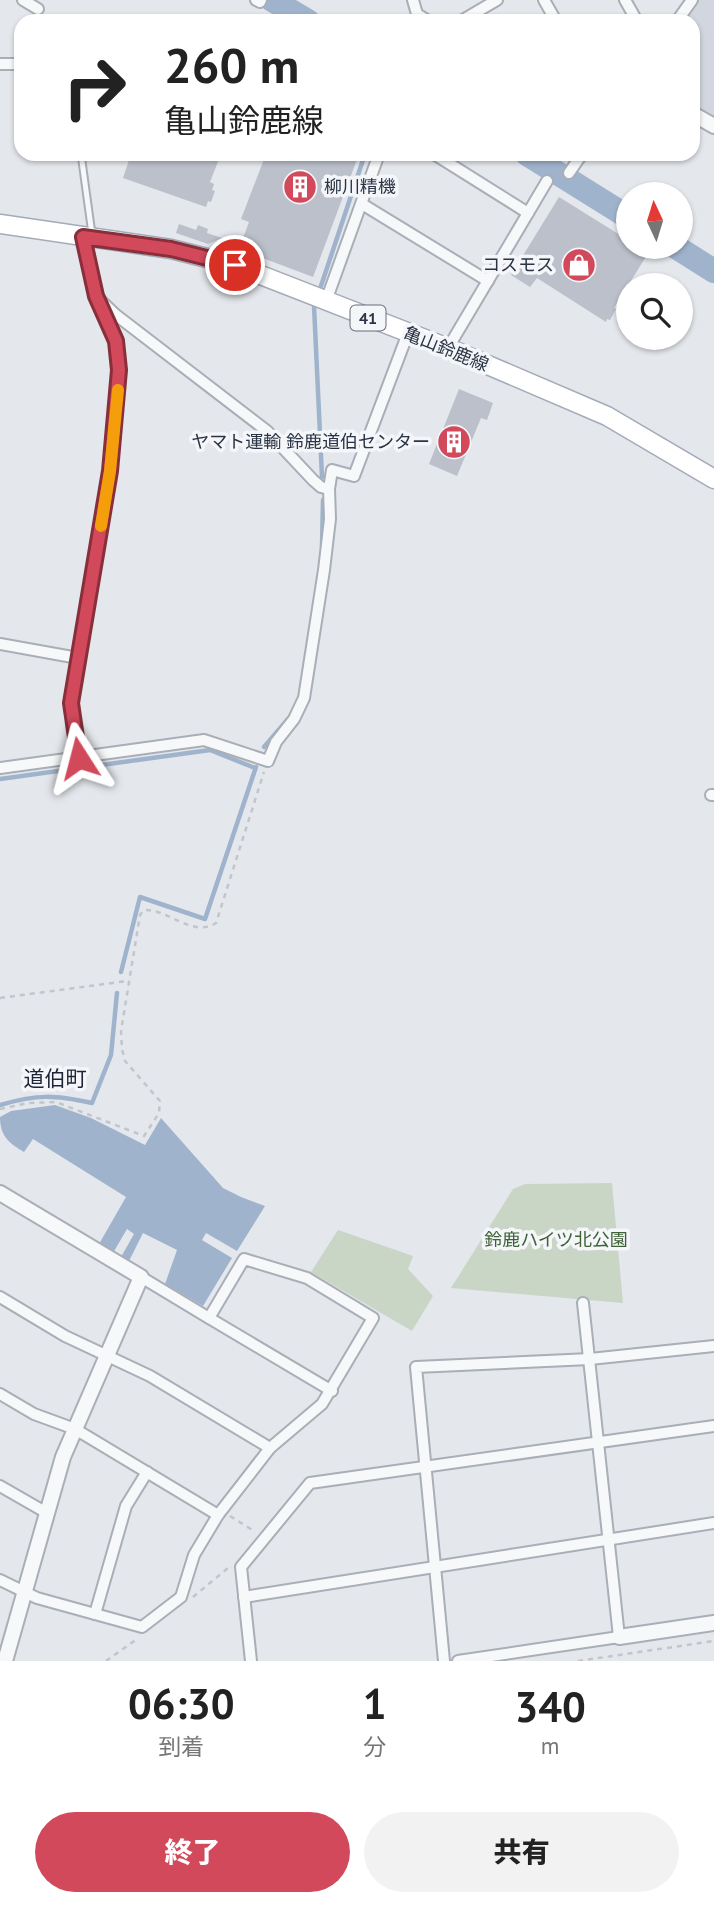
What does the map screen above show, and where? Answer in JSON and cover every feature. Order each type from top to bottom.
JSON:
[{"type":"main road","name":"亀山鈴鹿線","points":[[0,224],[171,249],[235,265],[448,348],[607,416],[714,479]]},
{"type":"street","points":[[23,0],[38,9]]},
{"type":"street","points":[[256,0],[261,0]]},
{"type":"street","points":[[473,14],[497,0]]},
{"type":"street","points":[[326,301],[377,161]]},
{"type":"street","points":[[445,161],[528,213]]},
{"type":"street","points":[[569,173],[577,161]]},
{"type":"street","points":[[448,348],[547,181]]},
{"type":"street","points":[[362,204],[488,281]]},
{"type":"street","points":[[79,758],[71,703],[110,471],[119,370],[116,341],[96,296],[87,237]]},
{"type":"street","points":[[96,296],[116,315],[267,431],[313,481],[329,489]]},
{"type":"street","points":[[0,768],[204,740],[268,761],[276,742],[294,719],[304,698],[324,570],[332,470],[354,476],[408,333]]},
{"type":"street","points":[[0,644],[78,658]]},
{"type":"street","points":[[0,1193],[332,1391]]},
{"type":"street","points":[[0,1580],[25,1593],[142,1627],[181,1597],[194,1555],[219,1513],[270,1448],[322,1404],[373,1318],[307,1278],[244,1259],[209,1318]]},
{"type":"street","points":[[5,1661],[63,1457],[141,1277]]},
{"type":"street","points":[[0,1297],[65,1336],[150,1376],[270,1448]]},
{"type":"street","points":[[583,1303],[619,1637]]},
{"type":"street","points":[[444,1661],[416,1367],[590,1359],[714,1346]]},
{"type":"street","points":[[0,1394],[34,1415],[75,1429],[219,1513]]},
{"type":"street","points":[[251,1661],[240,1567],[310,1483],[714,1426]]},
{"type":"street","points":[[95,1614],[126,1506],[148,1472]]},
{"type":"street","points":[[0,1486],[47,1513]]},
{"type":"street","points":[[244,1597],[714,1523]]},
{"type":"street","points":[[458,1661],[714,1623]]},
{"type":"lane","points":[[82,161],[87,237]]},
{"type":"path","points":[[0,1110],[28,1102],[57,1102],[144,1136],[161,1107],[160,1101],[125,1061],[121,1031],[138,923],[144,910],[153,910],[196,928],[209,927],[216,923],[268,761]]},
{"type":"path","points":[[0,998],[127,981]]},
{"type":"path","points":[[219,1513],[257,1533]]},
{"type":"path","points":[[578,1661],[714,1641]]},
{"type":"shaded area","points":[[696,0],[714,0],[714,118],[700,109],[700,14],[686,14]]},
{"type":"green space","name":"鈴鹿ハイツ北公園","points":[[612,1183],[623,1303],[451,1288],[513,1189],[525,1184]]},
{"type":"green space","points":[[338,1230],[413,1256],[408,1269],[433,1296],[412,1331],[311,1272]]},
{"type":"water","points":[[55,1105],[91,1118],[145,1145],[161,1118],[223,1188],[265,1206],[237,1251],[206,1233],[202,1240],[232,1258],[203,1306],[165,1284],[177,1250],[143,1233],[129,1261],[121,1257],[134,1234],[127,1229],[113,1253],[99,1244],[126,1197],[33,1139],[24,1152],[4,1134],[0,1117],[11,1111]]},
{"type":"building","points":[[129,161],[218,161],[210,182],[214,184],[212,190],[215,191],[206,207],[123,178]]},
{"type":"building","name":"柳川精機","points":[[263,161],[356,161],[313,277],[239,249],[249,222],[241,219]]},
{"type":"building","name":"コスモス","points":[[559,197],[616,233],[616,259],[645,259],[636,273],[616,273],[616,309],[606,322],[537,278],[530,287],[511,275]]},
{"type":"building","points":[[179,224],[196,230],[198,225],[208,229],[207,233],[222,238],[208,244],[176,233]]},
{"type":"building","name":"ヤマト運輸 鈴鹿道伯センター","points":[[459,389],[493,403],[487,420],[481,418],[457,476],[429,464]]},
{"type":"waterway","points":[[272,0],[296,14]]},
{"type":"waterway","points":[[321,286],[363,161]]},
{"type":"waterway","points":[[538,161],[616,210]]},
{"type":"waterway","points":[[693,258],[714,271]]},
{"type":"waterway","points":[[314,306],[322,477]]},
{"type":"waterway","points":[[322,546],[323,500]]},
{"type":"waterway","points":[[264,747],[288,719]]},
{"type":"waterway","points":[[0,779],[210,750],[255,768]]},
{"type":"waterway","points":[[121,972],[140,897],[205,919],[256,767]]},
{"type":"waterway","points":[[0,1105],[46,1097],[92,1103],[111,1055],[117,993]]},
{"type":"slow traffic","points":[[101,526],[110,471],[118,390]]},
{"type":"place","name":"柳川精機","points":[[300,187]]},
{"type":"place","name":"コスモス","points":[[579,265]]},
{"type":"place","name":"ヤマト運輸 鈴鹿道伯センター","points":[[454,442]]},
{"type":"district","name":"道伯町","points":[[55,1079]]},
{"type":"route","points":[[79,758],[71,703],[110,471],[119,370],[116,341],[96,296],[83,237],[171,249],[235,265]]}]
